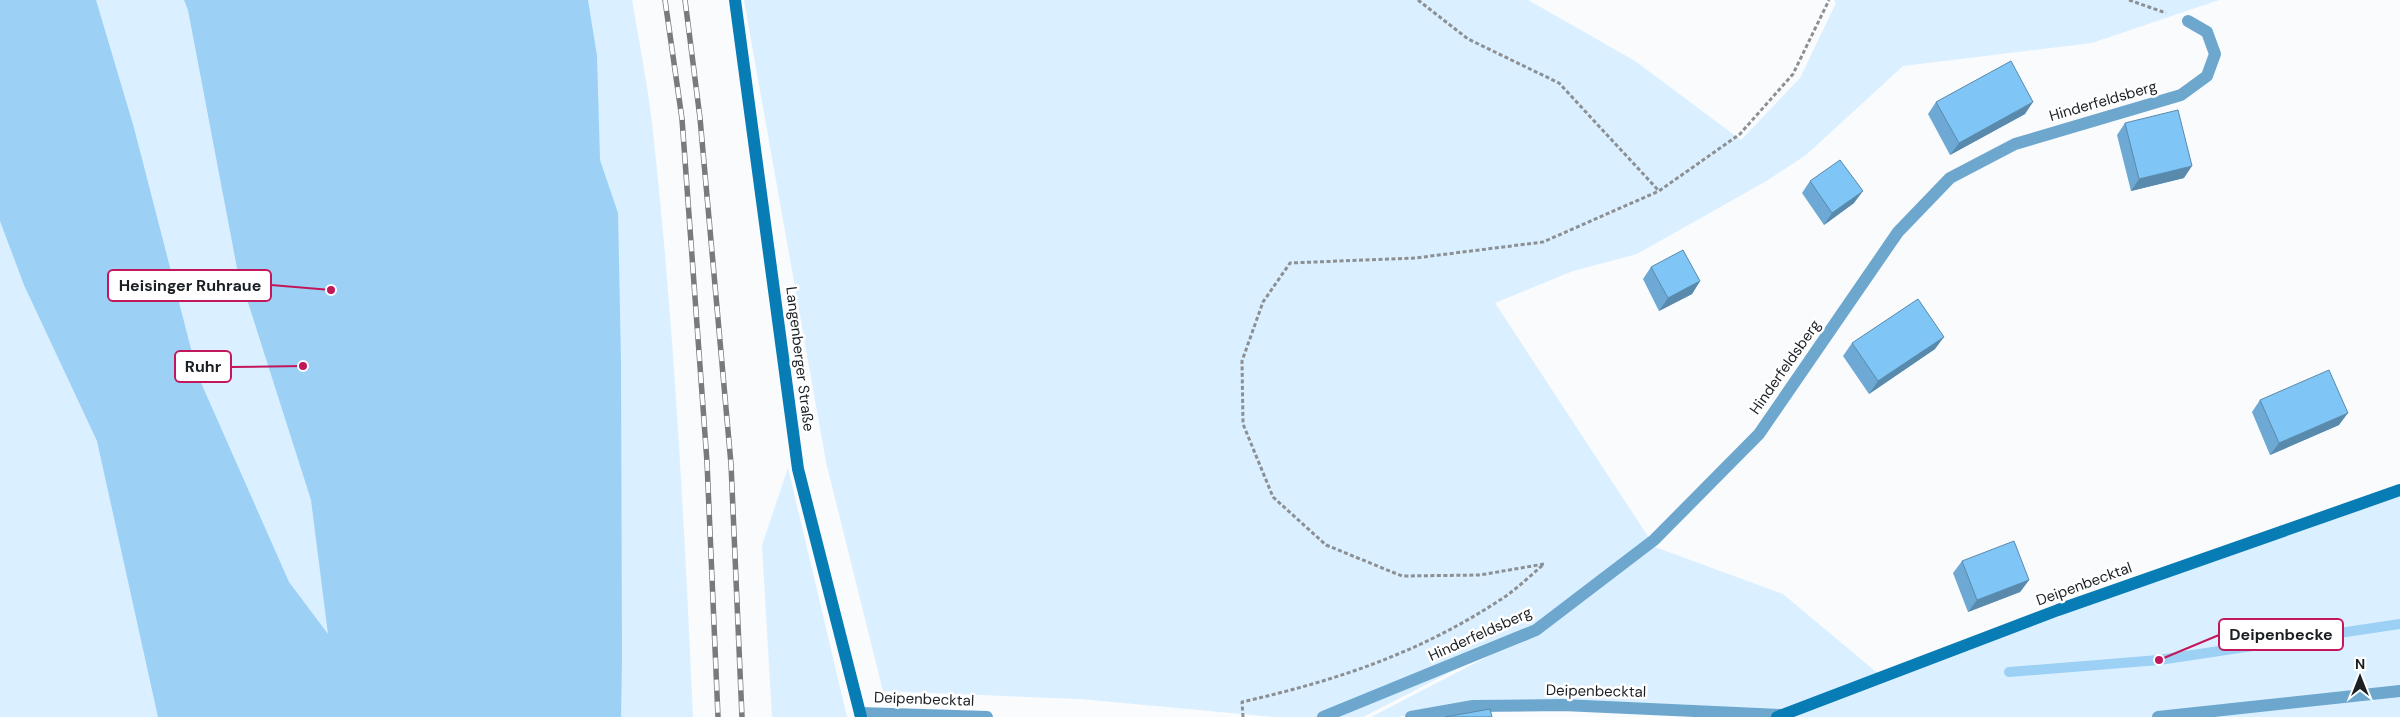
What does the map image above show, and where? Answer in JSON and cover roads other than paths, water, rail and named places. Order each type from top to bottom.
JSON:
[{"type":"main road","name":"Langenberger Straße","points":[[735,0],[798,469],[860,715]]},
{"type":"main road","name":"Deipenbecktal","points":[[1783,716],[2058,610],[2400,490]]},
{"type":"street","name":"Hinderfeldsberg","points":[[1323,717],[1536,630],[1654,540],[1759,434],[1898,232],[1950,178],[2015,144],[2182,95],[2207,76],[2214,54],[2207,32],[2188,21]]},
{"type":"street","points":[[2158,717],[2400,691]]},
{"type":"street","name":"Deipenbecktal","points":[[1411,717],[1473,706],[1563,705],[1783,716]]},
{"type":"street","name":"Deipenbecktal","points":[[860,715],[987,717]]},
{"type":"water","points":[[0,0],[96,0],[134,128],[198,376],[289,582],[328,634],[311,500],[237,268],[188,10],[184,0],[588,0],[597,56],[600,160],[618,213],[621,362],[621,717],[158,717],[97,441],[24,285],[0,221]]},
{"type":"waterway","points":[[2009,672],[2159,660],[2400,624]]},
{"type":"railway","points":[[665,0],[682,119],[707,462],[718,717]]},
{"type":"railway","points":[[685,0],[700,118],[731,464],[742,717]]},
{"type":"place","name":"Heisinger Ruhraue","points":[[331,290]]},
{"type":"place","name":"Ruhr","points":[[303,366]]},
{"type":"place","name":"Deipenbecke","points":[[2159,660]]}]
